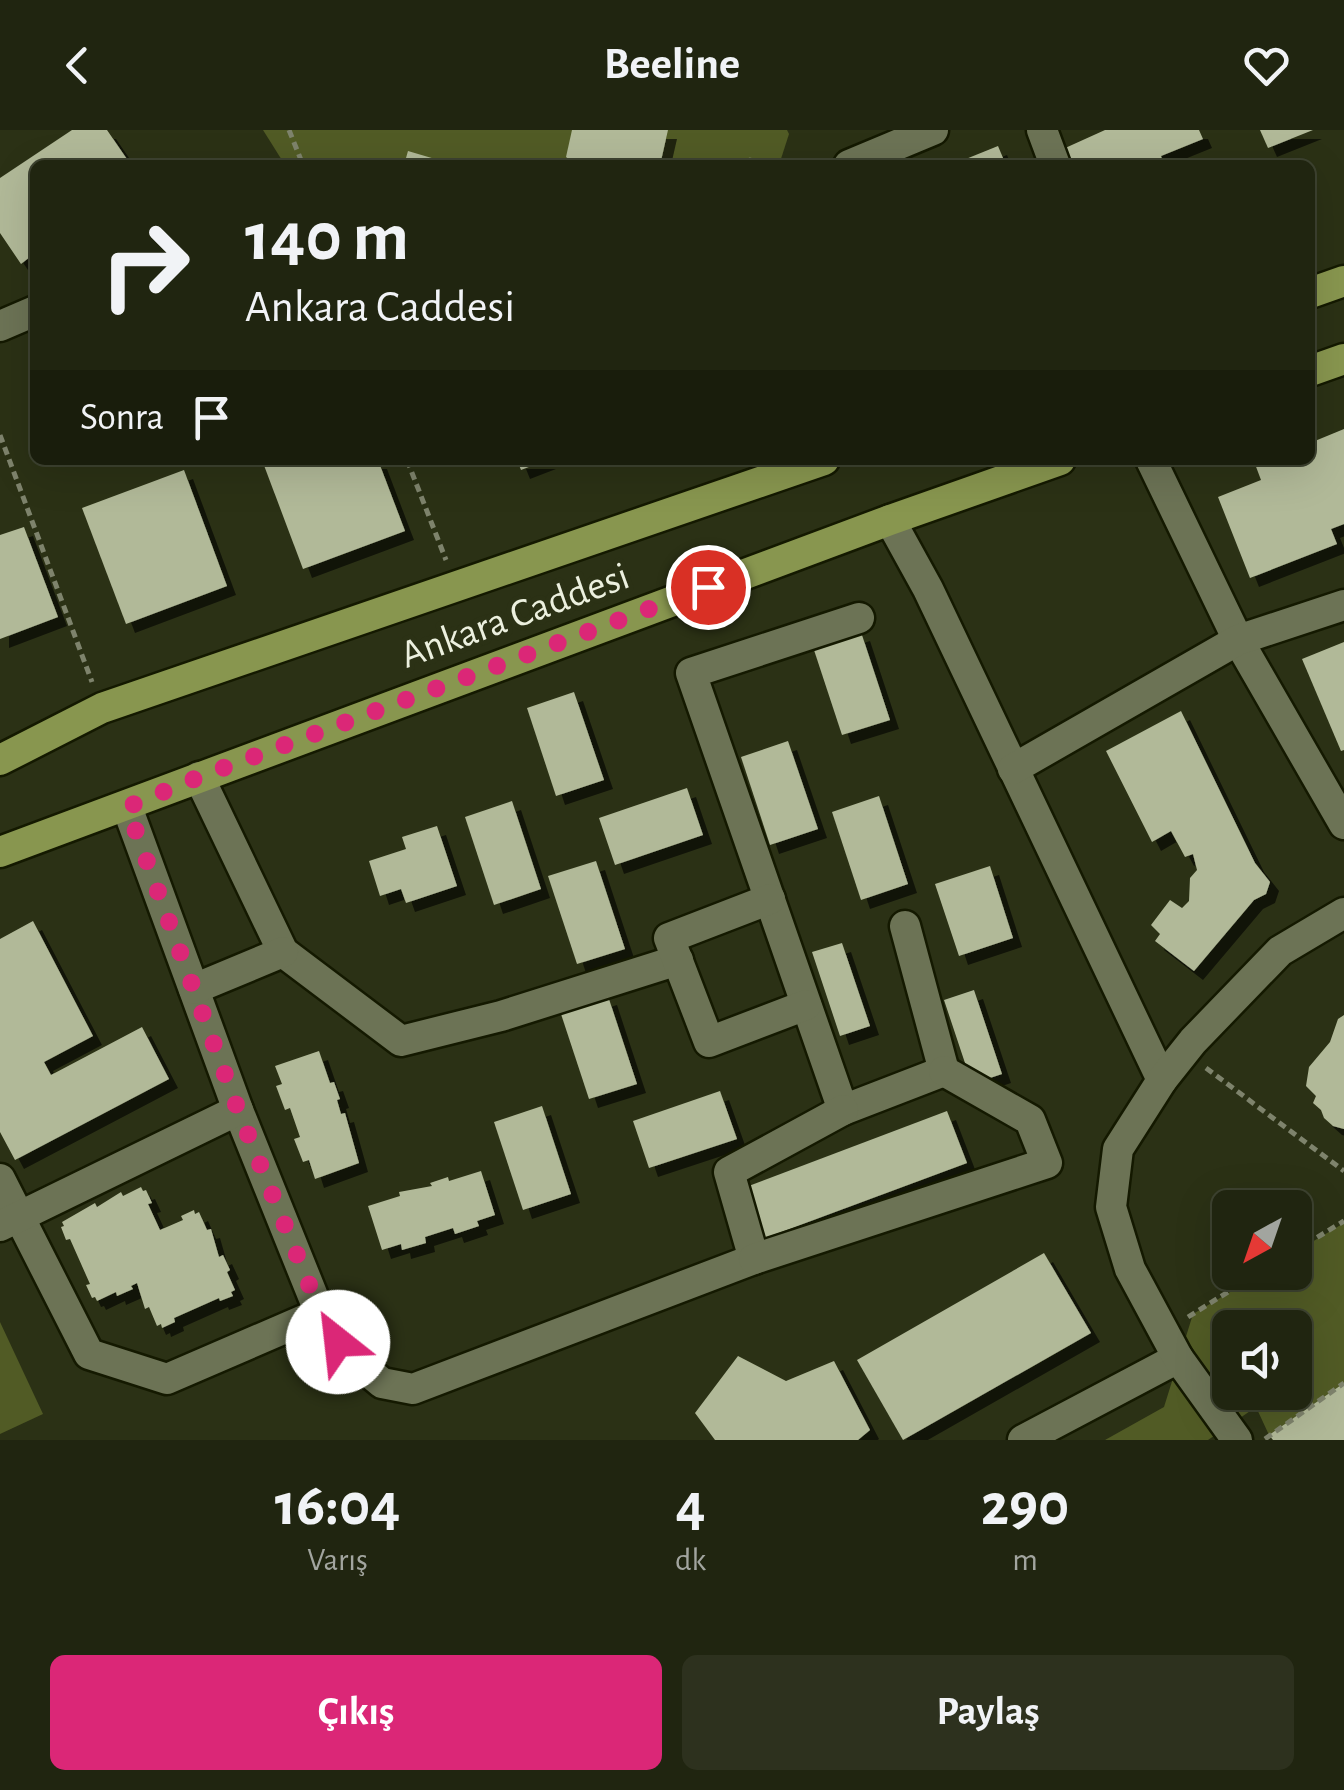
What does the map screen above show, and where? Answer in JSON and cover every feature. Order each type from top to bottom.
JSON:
[{"type":"main road","points":[[1315,291],[1344,281]]},
{"type":"main road","points":[[1315,370],[1344,359]]},
{"type":"main road","name":"Ankara Caddesi","points":[[0,760],[102,708],[810,465]]},
{"type":"main road","name":"Ankara Caddesi","points":[[0,852],[1046,465]]},
{"type":"street","points":[[861,160],[933,130]]},
{"type":"street","points":[[1042,130],[1053,160]]},
{"type":"street","points":[[0,326],[30,313]]},
{"type":"street","points":[[1153,465],[1238,640],[1344,824]]},
{"type":"street","points":[[890,520],[928,590],[1162,1080]]},
{"type":"street","points":[[1014,769],[1238,640],[1344,606]]},
{"type":"street","points":[[843,1110],[691,673],[859,618]]},
{"type":"street","points":[[199,777],[283,952],[400,1041],[501,1016],[678,960]]},
{"type":"street","points":[[127,807],[238,1110],[326,1326],[352,1358],[382,1383],[412,1389],[754,1259],[1047,1164],[1030,1120],[944,1071],[905,926]]},
{"type":"street","points":[[770,899],[669,938],[709,1042],[806,1005]]},
{"type":"street","points":[[1237,1440],[1171,1344],[1130,1269],[1111,1207],[1118,1148],[1185,1052],[1280,952],[1344,913]]},
{"type":"street","points":[[194,989],[283,952]]},
{"type":"street","points":[[754,1259],[728,1172],[843,1110],[944,1071]]},
{"type":"street","points":[[11,1221],[238,1110]]},
{"type":"street","points":[[0,1179],[11,1221],[89,1354],[167,1380],[320,1313]]},
{"type":"street","points":[[1024,1440],[1171,1344]]},
{"type":"path","points":[[290,130],[301,160]]},
{"type":"path","points":[[0,436],[102,708]]},
{"type":"path","points":[[410,465],[457,587]]},
{"type":"path","points":[[1185,1052],[1344,1170]]},
{"type":"path","points":[[1312,1241],[1344,1221]]},
{"type":"path","points":[[1171,1344],[1238,1290]]},
{"type":"path","points":[[1263,1440],[1344,1383]]},
{"type":"green space","points":[[263,130],[787,130],[789,134],[781,160],[282,160]]},
{"type":"green space","points":[[1344,1223],[1344,1383],[1312,1405],[1312,1310],[1212,1310],[1212,1410],[1252,1410],[1208,1440],[1105,1440],[1164,1407],[1193,1314],[1233,1290],[1312,1290],[1312,1242]]},
{"type":"green space","points":[[0,1322],[43,1414],[0,1434]]},
{"type":"green space","points":[[1257,1410],[1305,1410],[1269,1435]]},
{"type":"building","points":[[72,130],[107,130],[128,160],[30,160],[30,257],[21,264],[0,233],[0,178]]},
{"type":"building","points":[[572,130],[668,130],[661,160],[566,157]]},
{"type":"building","points":[[1105,130],[1199,130],[1203,139],[1161,156],[1162,160],[1068,160],[1063,149]]},
{"type":"building","points":[[1260,130],[1313,130],[1268,148]]},
{"type":"building","points":[[998,146],[1004,160],[963,160]]},
{"type":"building","points":[[408,151],[438,160],[405,160]]},
{"type":"building","points":[[1344,429],[1344,524],[1331,529],[1337,544],[1250,578],[1218,497],[1261,480],[1255,465],[1315,465],[1315,441]]},
{"type":"building","points":[[264,465],[380,465],[405,531],[303,569]]},
{"type":"building","points":[[184,470],[227,586],[126,624],[82,508]]},
{"type":"building","points":[[24,527],[58,617],[0,639],[0,535]]},
{"type":"building","points":[[861,632],[890,720],[842,735],[813,647]]},
{"type":"building","points":[[1344,642],[1344,750],[1341,751],[1302,659]]},
{"type":"building","points":[[574,692],[604,780],[556,796],[527,708]]},
{"type":"building","points":[[1181,711],[1255,863],[1270,882],[1266,894],[1254,900],[1194,971],[1155,941],[1160,934],[1151,925],[1170,900],[1182,908],[1189,901],[1190,878],[1197,870],[1193,854],[1185,857],[1171,831],[1152,842],[1106,751]]},
{"type":"building","points":[[788,741],[818,829],[770,845],[741,757]]},
{"type":"building","points":[[687,788],[703,835],[615,865],[599,818]]},
{"type":"building","points":[[879,796],[908,884],[861,900],[832,812]]},
{"type":"building","points":[[512,801],[541,889],[494,905],[465,817]]},
{"type":"building","points":[[437,826],[457,886],[406,903],[401,889],[380,896],[369,861],[406,849],[402,837]]},
{"type":"building","points":[[596,861],[625,949],[577,964],[548,876]]},
{"type":"building","points":[[990,866],[1013,938],[959,956],[935,884]]},
{"type":"building","points":[[33,921],[93,1036],[44,1062],[51,1075],[142,1027],[169,1079],[15,1160],[0,1132],[0,939]]},
{"type":"building","points":[[842,943],[870,1026],[840,1036],[812,952]]},
{"type":"building","points":[[974,990],[1002,1074],[972,1084],[944,1000]]},
{"type":"building","points":[[608,996],[637,1084],[589,1099],[560,1011]]},
{"type":"building","points":[[1344,1015],[1344,1129],[1324,1118],[1313,1103],[1316,1096],[1306,1086],[1309,1067],[1330,1042],[1338,1019]]},
{"type":"building","points":[[319,1051],[330,1083],[334,1082],[359,1163],[315,1179],[309,1160],[303,1162],[294,1139],[300,1137],[290,1108],[285,1110],[276,1086],[282,1084],[275,1066]]},
{"type":"building","points":[[720,1091],[737,1139],[649,1168],[633,1121]]},
{"type":"building","points":[[542,1106],[571,1194],[523,1210],[494,1122]]},
{"type":"building","points":[[947,1111],[967,1163],[757,1241],[738,1190]]},
{"type":"building","points":[[481,1171],[495,1215],[477,1221],[479,1226],[455,1234],[453,1228],[425,1237],[426,1243],[402,1250],[401,1244],[382,1250],[368,1206],[400,1196],[399,1192]]},
{"type":"building","points":[[141,1187],[152,1203],[148,1204],[160,1230],[183,1220],[181,1216],[194,1210],[195,1214],[199,1212],[207,1230],[211,1229],[219,1257],[223,1255],[230,1270],[227,1272],[235,1290],[231,1292],[233,1296],[220,1301],[219,1298],[174,1318],[175,1322],[162,1328],[161,1324],[157,1326],[149,1307],[145,1309],[137,1283],[117,1296],[116,1292],[97,1301],[92,1298],[86,1285],[90,1284],[70,1239],[66,1240],[62,1222],[95,1203],[97,1207],[121,1192],[123,1196]]},
{"type":"building","points":[[1044,1253],[1091,1333],[903,1440],[857,1360]]},
{"type":"building","points":[[738,1356],[786,1381],[834,1361],[870,1430],[858,1440],[715,1440],[695,1413]]},
{"type":"building","points":[[1344,1383],[1344,1440],[1273,1440],[1269,1435],[1305,1410],[1312,1410],[1312,1405]]},
{"type":"route","points":[[338,1342],[326,1326],[238,1110],[127,807],[708,587]]}]
